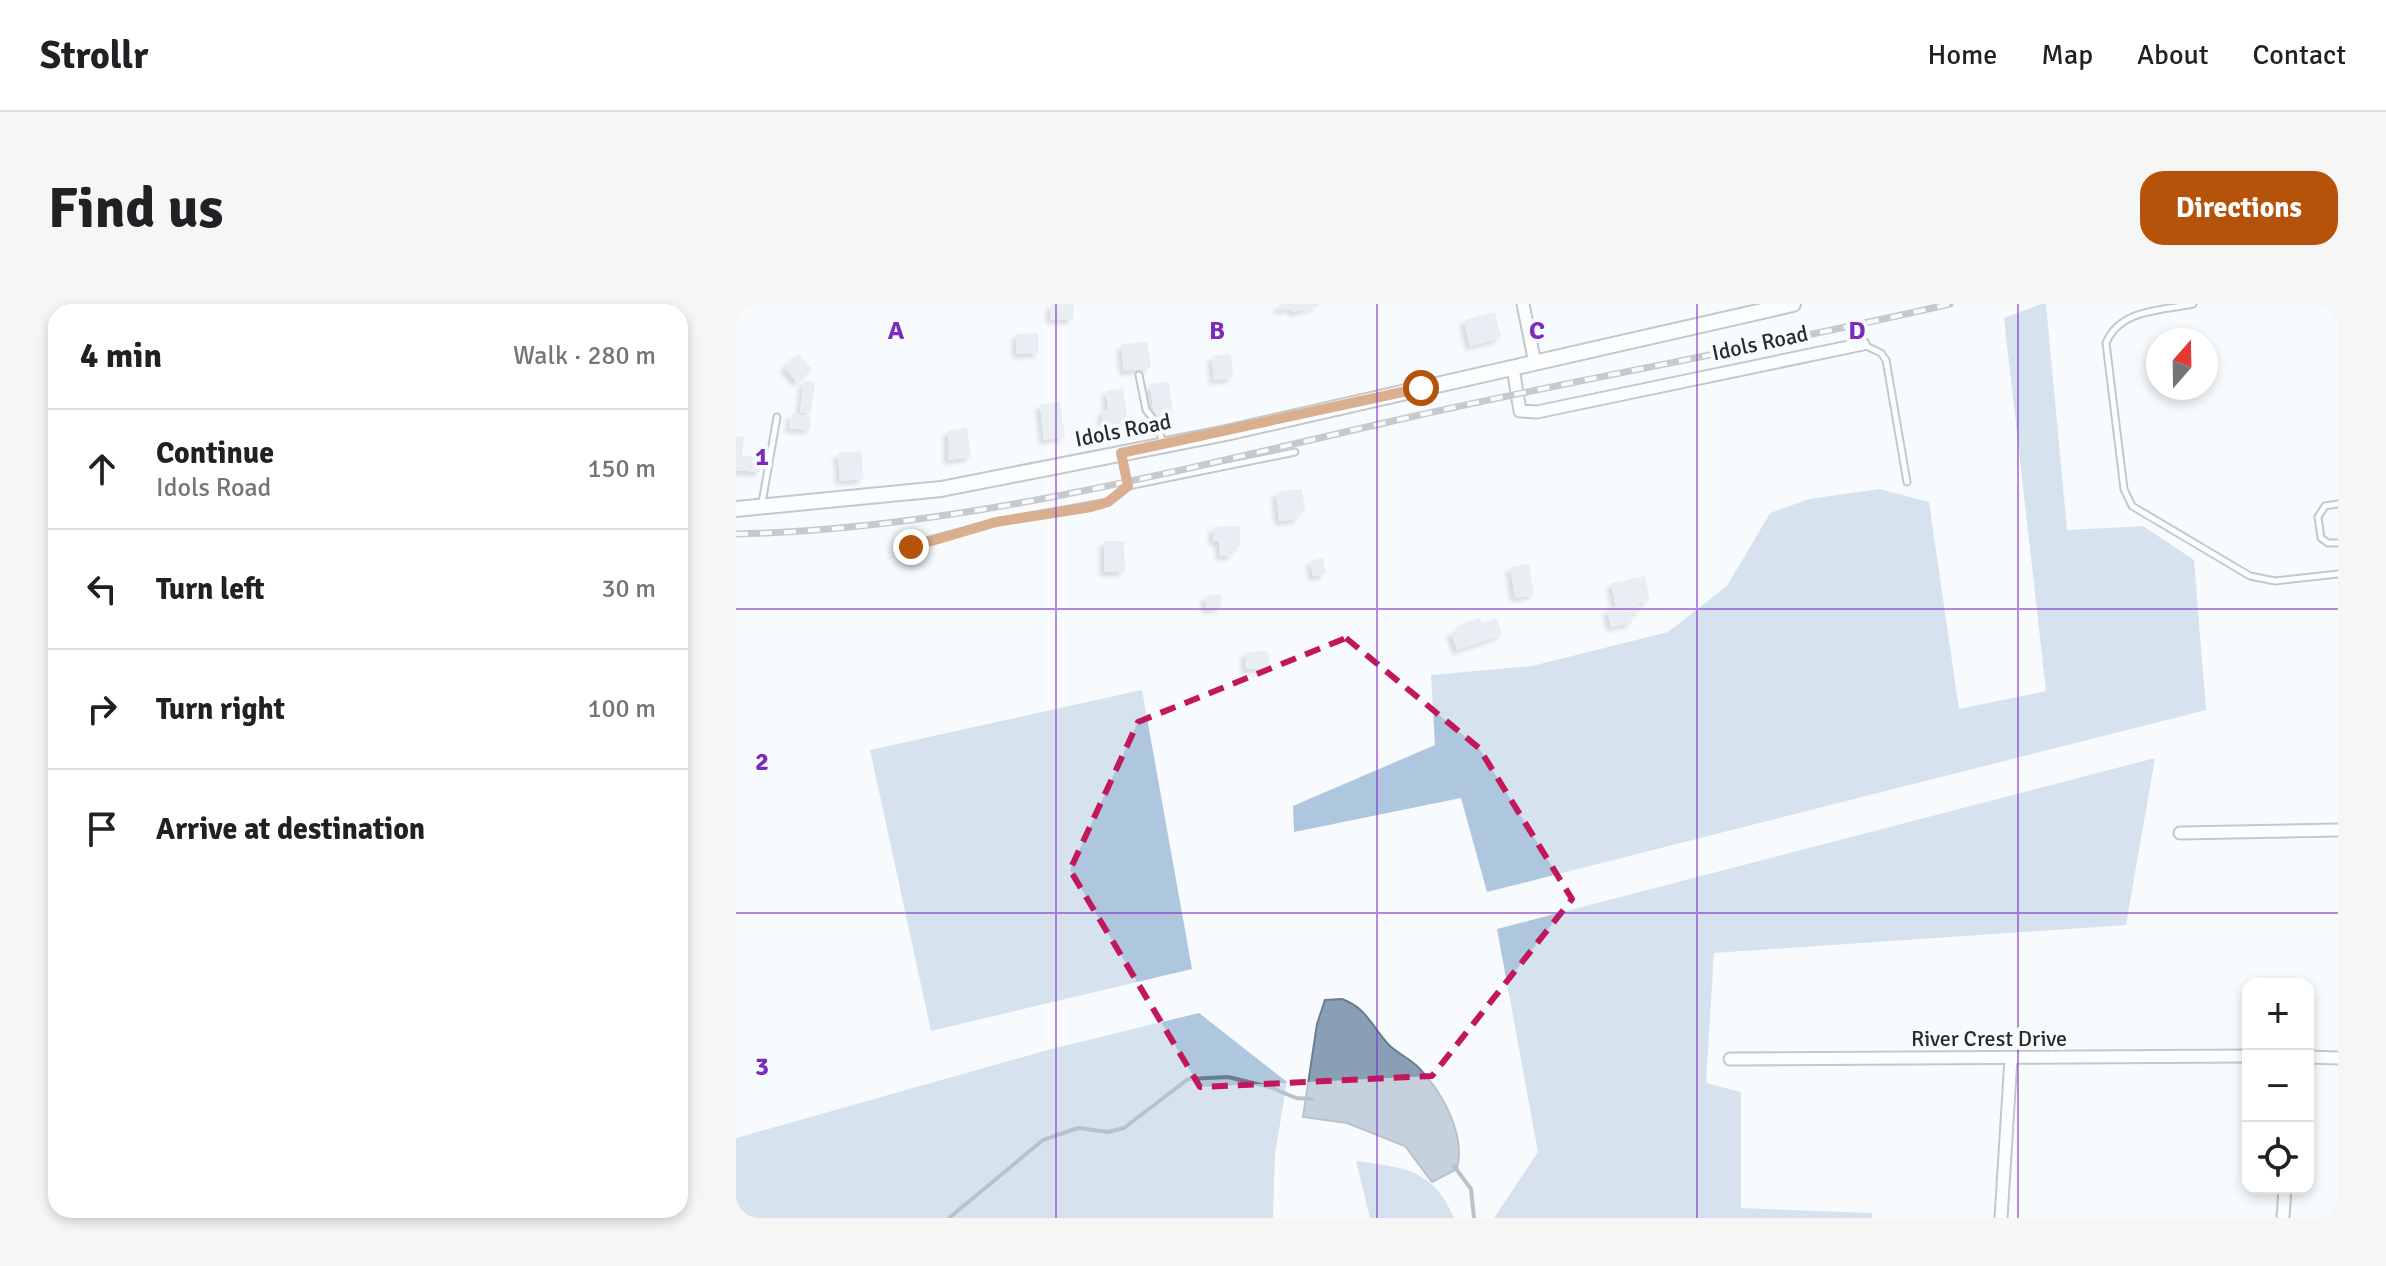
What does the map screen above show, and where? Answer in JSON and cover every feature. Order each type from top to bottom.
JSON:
[{"type":"street","points":[[1523,304],[1535,363]]},
{"type":"street","name":"Idols Road","points":[[736,509],[941,489],[1164,445],[1793,304]]},
{"type":"street","name":"Idols Road","points":[[1513,368],[1520,411],[1537,412],[1863,344]]},
{"type":"street","points":[[2180,833],[2338,830]]},
{"type":"street","name":"River Crest Drive","points":[[1730,1059],[2242,1056]]},
{"type":"street","points":[[2314,1057],[2338,1058]]},
{"type":"street","points":[[2001,1218],[2011,1058]]},
{"type":"street","points":[[2283,1218],[2285,1194]]},
{"type":"lane","points":[[2193,304],[2126,318],[2113,327],[2106,343],[2124,489],[2132,506],[2250,576],[2275,581],[2338,574]]},
{"type":"lane","points":[[1863,344],[1881,353],[1886,360],[1907,482]]},
{"type":"lane","points":[[1139,375],[1146,410],[1157,423],[1164,445]]},
{"type":"lane","points":[[761,508],[777,417]]},
{"type":"lane","points":[[908,551],[922,542],[996,522],[1108,502],[1128,486],[1295,452]]},
{"type":"lane","points":[[1121,453],[1128,486]]},
{"type":"lane","points":[[2338,504],[2325,506],[2318,517],[2321,538],[2328,543],[2338,543]]},
{"type":"highlighted area","points":[[1346,638],[1479,748],[1572,899],[1432,1076],[1200,1087],[1070,870],[1138,722]]},
{"type":"shaded area","points":[[2046,304],[2067,530],[2143,526],[2194,560],[2206,710],[1487,892],[1461,798],[1294,832],[1293,806],[1435,745],[1431,675],[1532,666],[1668,632],[1727,586],[1770,513],[1809,499],[1879,489],[1929,502],[1959,709],[2046,691],[2004,318]]},
{"type":"shaded area","points":[[1142,690],[1192,969],[931,1031],[870,750]]},
{"type":"shaded area","points":[[2155,758],[2126,925],[1714,953],[1706,1083],[1741,1092],[1741,1208],[1872,1213],[1872,1218],[1494,1218],[1538,1152],[1497,929]]},
{"type":"shaded area","points":[[1342,999],[1358,1007],[1389,1045],[1416,1065],[1436,1089],[1455,1128],[1459,1156],[1457,1169],[1432,1182],[1405,1146],[1347,1123],[1303,1117],[1317,1024],[1325,1000]]},
{"type":"shaded area","points":[[1199,1013],[1287,1082],[1275,1154],[1273,1218],[736,1218],[736,1138],[1051,1049]]},
{"type":"shaded area","points":[[1356,1161],[1415,1173],[1437,1189],[1454,1218],[1370,1218]]},
{"type":"building","points":[[1051,304],[1074,304],[1073,320],[1050,319]]},
{"type":"building","points":[[1279,304],[1319,306],[1293,312],[1292,308],[1280,310]]},
{"type":"building","points":[[1495,312],[1501,338],[1470,346],[1464,320]]},
{"type":"building","points":[[1038,333],[1039,353],[1017,354],[1016,334]]},
{"type":"building","points":[[1147,341],[1151,368],[1124,371],[1121,345]]},
{"type":"building","points":[[798,354],[812,369],[797,382],[784,367]]},
{"type":"building","points":[[1231,354],[1233,378],[1214,380],[1212,356]]},
{"type":"building","points":[[804,381],[815,382],[811,413],[800,412]]},
{"type":"building","points":[[1169,382],[1173,415],[1154,417],[1150,384]]},
{"type":"building","points":[[1123,388],[1129,426],[1104,430],[1102,411],[1108,410],[1106,391]]},
{"type":"building","points":[[1060,402],[1065,437],[1044,440],[1040,405]]},
{"type":"building","points":[[791,414],[811,416],[810,430],[789,428]]},
{"type":"building","points":[[967,428],[971,457],[948,460],[948,430]]},
{"type":"building","points":[[736,436],[744,437],[742,456],[761,457],[760,472],[736,470]]},
{"type":"building","points":[[861,451],[864,479],[840,481],[838,453]]},
{"type":"building","points":[[1302,489],[1305,511],[1298,512],[1299,519],[1279,521],[1276,492]]},
{"type":"building","points":[[1240,526],[1240,547],[1233,547],[1234,555],[1220,556],[1219,541],[1213,541],[1213,527]]},
{"type":"building","points":[[1104,541],[1124,541],[1125,572],[1104,572]]},
{"type":"building","points":[[1323,558],[1326,574],[1313,576],[1310,561]]},
{"type":"building","points":[[1529,564],[1534,595],[1515,598],[1510,567]]},
{"type":"building","points":[[1645,576],[1650,601],[1638,603],[1640,612],[1630,614],[1632,623],[1611,627],[1607,609],[1616,607],[1611,583]]},
{"type":"building","points":[[1220,594],[1222,607],[1207,610],[1205,596]]},
{"type":"building","points":[[1480,618],[1482,623],[1497,618],[1502,635],[1457,650],[1451,632],[1462,629],[1461,624]]},
{"type":"building","points":[[1268,651],[1270,668],[1246,669],[1245,652]]},
{"type":"waterway","points":[[949,1218],[1043,1140],[1078,1128],[1108,1132],[1124,1128],[1188,1079],[1228,1077],[1270,1087],[1296,1098],[1312,1099]]},
{"type":"waterway","points":[[1454,1166],[1471,1189],[1474,1218]]},
{"type":"railway","points":[[736,534],[822,530],[908,520],[1078,492],[1482,401],[1950,304]]},
{"type":"route","points":[[911,547],[996,522],[1108,502],[1128,486],[1121,453],[1226,433],[1421,388]]}]
